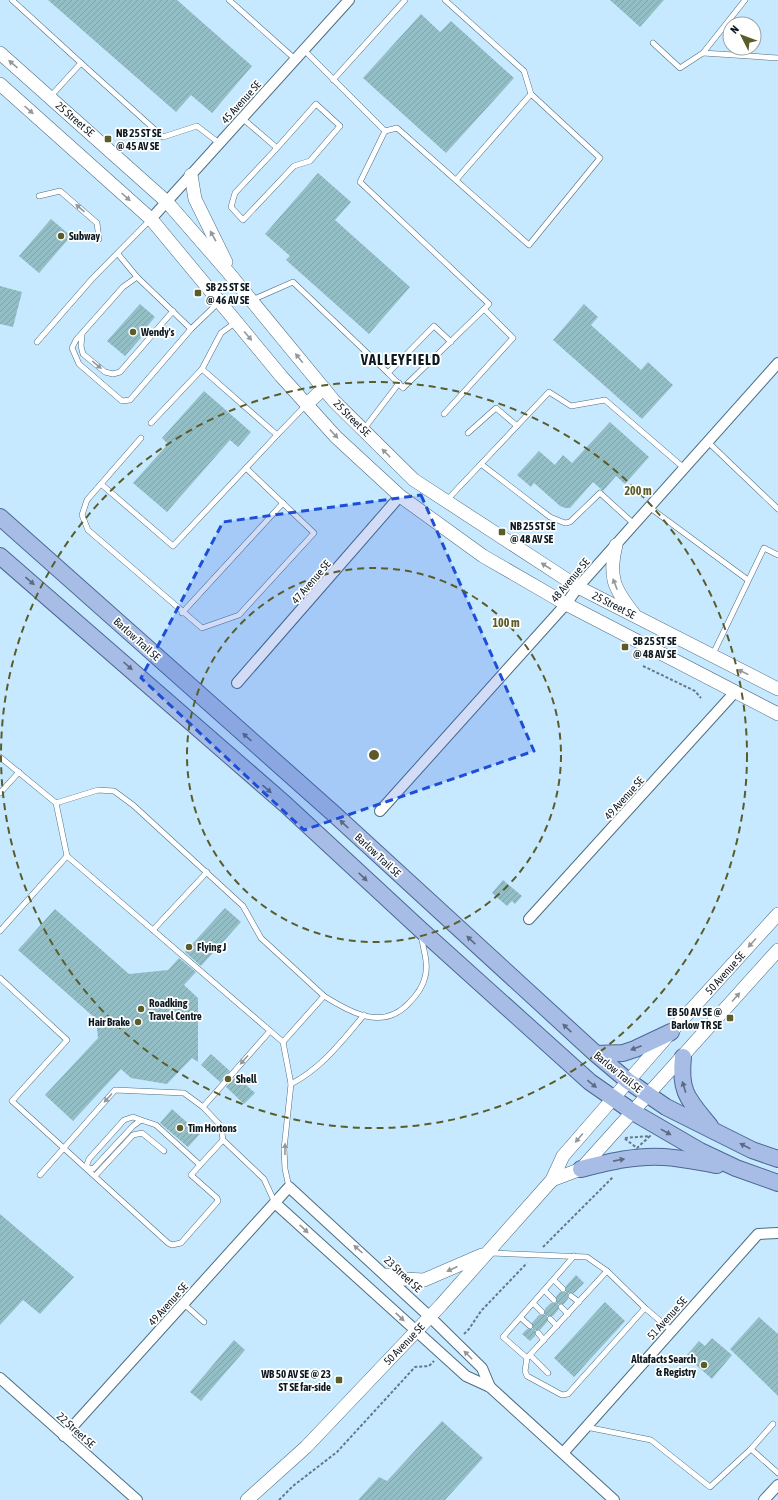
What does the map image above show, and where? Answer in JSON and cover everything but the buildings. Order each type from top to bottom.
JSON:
[{"type":"main road","name":"Barlow Trail SE","points":[[0,517],[333,813],[596,1054],[628,1081],[666,1107],[752,1150],[778,1159]]},
{"type":"main road","name":"Barlow Trail SE","points":[[0,556],[285,804],[420,929],[590,1082],[612,1099],[700,1151],[736,1168],[778,1183]]},
{"type":"main road","points":[[596,1054],[623,1053],[671,1032]]},
{"type":"main road","points":[[683,1057],[681,1071],[683,1089],[689,1101],[714,1130]]},
{"type":"main road","points":[[581,1169],[619,1160],[650,1157],[664,1157],[736,1168]]},
{"type":"street","name":"45 Avenue SE","points":[[151,219],[348,0]]},
{"type":"street","name":"25 Street SE","points":[[0,53],[167,202],[252,300],[324,388],[363,430],[414,480],[578,587],[778,689]]},
{"type":"street","name":"25 Street SE","points":[[1,87],[151,219],[219,302],[336,437],[400,496],[483,556],[566,604],[778,714]]},
{"type":"street","points":[[190,175],[195,199],[223,255],[228,272]]},
{"type":"street","name":"48 Avenue SE","points":[[380,811],[566,604],[578,587],[649,507],[776,369]]},
{"type":"street","points":[[307,404],[324,388]]},
{"type":"street","name":"47 Avenue SE","points":[[237,683],[400,496]]},
{"type":"street","points":[[616,545],[613,557],[612,579],[617,590],[636,617]]},
{"type":"street","name":"49 Avenue SE","points":[[529,919],[735,692]]},
{"type":"street","name":"50 Avenue SE","points":[[247,1500],[306,1447],[430,1317],[552,1180],[564,1156],[612,1099],[778,914]]},
{"type":"street","name":"50 Avenue SE","points":[[552,1180],[581,1169],[778,950]]},
{"type":"street","name":"49 Avenue SE","points":[[64,1436],[289,1187]]},
{"type":"street","name":"23 Street SE","points":[[289,1187],[387,1275],[482,1368],[490,1387]]},
{"type":"street","name":"23 Street SE","points":[[275,1203],[466,1376],[490,1387],[614,1500]]},
{"type":"street","name":"51 Avenue SE","points":[[563,1453],[758,1234],[778,1233]]},
{"type":"street","points":[[387,1275],[403,1279],[424,1280],[488,1252]]},
{"type":"street","name":"22 Street SE","points":[[0,1378],[137,1500]]},
{"type":"street","points":[[764,1500],[778,1485]]},
{"type":"lane","points":[[12,0],[163,137],[197,126],[219,143]]},
{"type":"lane","points":[[229,0],[295,59]]},
{"type":"lane","points":[[333,80],[405,0]]},
{"type":"lane","points":[[252,300],[293,282],[404,388],[489,304],[360,182],[385,131],[397,128],[529,245],[600,158],[531,94],[524,71],[445,0]]},
{"type":"lane","points":[[653,43],[680,68],[702,53],[745,0]]},
{"type":"lane","points":[[304,50],[385,131]]},
{"type":"lane","points":[[702,53],[778,58]]},
{"type":"lane","points":[[50,97],[81,63]]},
{"type":"lane","points":[[456,180],[531,94]]},
{"type":"lane","points":[[316,104],[340,126],[310,161],[294,166],[243,220],[231,207],[236,193],[277,148],[316,104]]},
{"type":"lane","points":[[242,118],[277,148]]},
{"type":"lane","points":[[40,196],[60,191],[97,223],[99,239]]},
{"type":"lane","points":[[36,342],[92,279],[151,219]]},
{"type":"lane","points":[[118,254],[138,277],[191,329]]},
{"type":"lane","points":[[138,277],[123,287],[82,332],[72,348],[79,364],[122,401],[130,400],[191,329],[219,302]]},
{"type":"lane","points":[[444,414],[513,338],[484,309]]},
{"type":"lane","points":[[82,332],[81,346],[84,354],[106,372],[113,374],[120,372],[173,311]]},
{"type":"lane","points":[[151,423],[202,369],[221,334],[236,322]]},
{"type":"lane","points":[[388,373],[434,326],[451,342]]},
{"type":"lane","points":[[202,369],[277,435]]},
{"type":"lane","points":[[363,430],[398,383]]},
{"type":"lane","points":[[446,501],[549,392],[571,406],[605,400],[684,468]]},
{"type":"lane","points":[[101,484],[172,546],[307,404]]},
{"type":"lane","points":[[468,433],[496,408],[517,426]]},
{"type":"lane","points":[[141,438],[87,500],[82,515],[88,530],[182,613],[202,628],[239,615],[314,533],[246,468]]},
{"type":"lane","points":[[708,442],[778,509]]},
{"type":"lane","points":[[481,464],[550,517],[558,521],[570,522],[600,493],[634,524]]},
{"type":"lane","points":[[182,613],[283,503]]},
{"type":"lane","points":[[649,507],[748,580]]},
{"type":"lane","points":[[712,656],[764,548],[778,555]]},
{"type":"lane","points":[[0,757],[56,803],[67,856],[283,1042],[290,1084],[284,1148],[285,1169],[289,1187]]},
{"type":"lane","points":[[0,793],[19,772]]},
{"type":"lane","points":[[56,803],[98,790],[114,791],[133,805],[243,906],[261,938],[324,996],[349,1012],[382,1019],[401,1012],[416,995],[425,978],[426,962],[420,929]]},
{"type":"lane","points":[[0,931],[67,856]]},
{"type":"lane","points":[[153,930],[207,872]]},
{"type":"lane","points":[[0,978],[67,1040],[12,1101],[168,1243],[177,1245],[181,1243],[218,1201],[217,1198],[191,1175],[223,1140]]},
{"type":"lane","points":[[283,1042],[324,996]]},
{"type":"lane","points":[[290,1084],[306,1076],[322,1062],[364,1015]]},
{"type":"lane","points":[[203,1107],[270,1031]]},
{"type":"lane","points":[[40,1176],[63,1147],[116,1090],[158,1090],[184,1093],[203,1107],[221,1126],[223,1140],[264,1180],[275,1203]]},
{"type":"lane","points":[[86,1168],[88,1159],[124,1120],[133,1117],[156,1125],[200,1165]]},
{"type":"lane","points":[[86,1168],[93,1169],[133,1126],[142,1120]]},
{"type":"lane","points":[[94,1176],[133,1135],[137,1133],[142,1132],[164,1151]]},
{"type":"lane","points":[[488,1252],[587,1257],[607,1271],[645,1308],[672,1331]]},
{"type":"lane","points":[[548,1373],[503,1337],[545,1291],[574,1256]]},
{"type":"lane","points":[[607,1271],[529,1357],[524,1371],[527,1376],[562,1395],[568,1394],[645,1308]]},
{"type":"lane","points":[[554,1280],[563,1289]]},
{"type":"lane","points":[[545,1291],[554,1300]]},
{"type":"lane","points":[[571,1296],[579,1302]]},
{"type":"lane","points":[[533,1303],[542,1312]]},
{"type":"lane","points":[[184,1304],[204,1322]]},
{"type":"lane","points":[[561,1307],[568,1314]]},
{"type":"lane","points":[[520,1318],[530,1326]]},
{"type":"lane","points":[[550,1319],[557,1326]]},
{"type":"lane","points":[[538,1333],[544,1340]]},
{"type":"lane","points":[[586,1427],[651,1440],[710,1487],[751,1448],[773,1424]]},
{"type":"lane","points":[[751,1448],[778,1473]]},
{"type":"path","points":[[643,666],[695,692],[701,698]]},
{"type":"path","points":[[650,1136],[636,1148],[624,1138],[644,1137],[650,1136]]},
{"type":"path","points":[[470,1329],[480,1311],[608,1180],[617,1174]]},
{"type":"path","points":[[279,1500],[293,1486],[337,1452],[415,1367],[429,1366]]},
{"type":"highlighted area","points":[[421,495],[534,751],[304,830],[141,678],[223,522]]},
{"type":"place","name":"NB 25 ST SE @ 45 AV SE","points":[[108,139]]},
{"type":"place","name":"Subway","points":[[61,236]]},
{"type":"place","name":"SB 25 ST SE @ 46 AV SE","points":[[198,293]]},
{"type":"place","name":"Wendy's","points":[[133,332]]},
{"type":"place","name":"NB 25 ST SE @ 48 AV SE","points":[[502,532]]},
{"type":"place","name":"SB 25 ST SE @ 48 AV SE","points":[[625,647]]},
{"type":"place","name":"Flying J","points":[[189,947]]},
{"type":"place","name":"Roadking Travel Centre","points":[[141,1009]]},
{"type":"place","name":"EB 50 AV SE @ Barlow TR SE","points":[[730,1018]]},
{"type":"place","name":"Hair Brake","points":[[138,1022]]},
{"type":"place","name":"Shell","points":[[228,1079]]},
{"type":"place","name":"Tim Hortons","points":[[180,1128]]},
{"type":"place","name":"Altafacts Search & Registry","points":[[704,1365]]},
{"type":"place","name":"WB 50 AV SE @ 23 ST SE far-side","points":[[339,1380]]},
{"type":"district","name":"VALLEYFIELD","points":[[401,360]]}]
